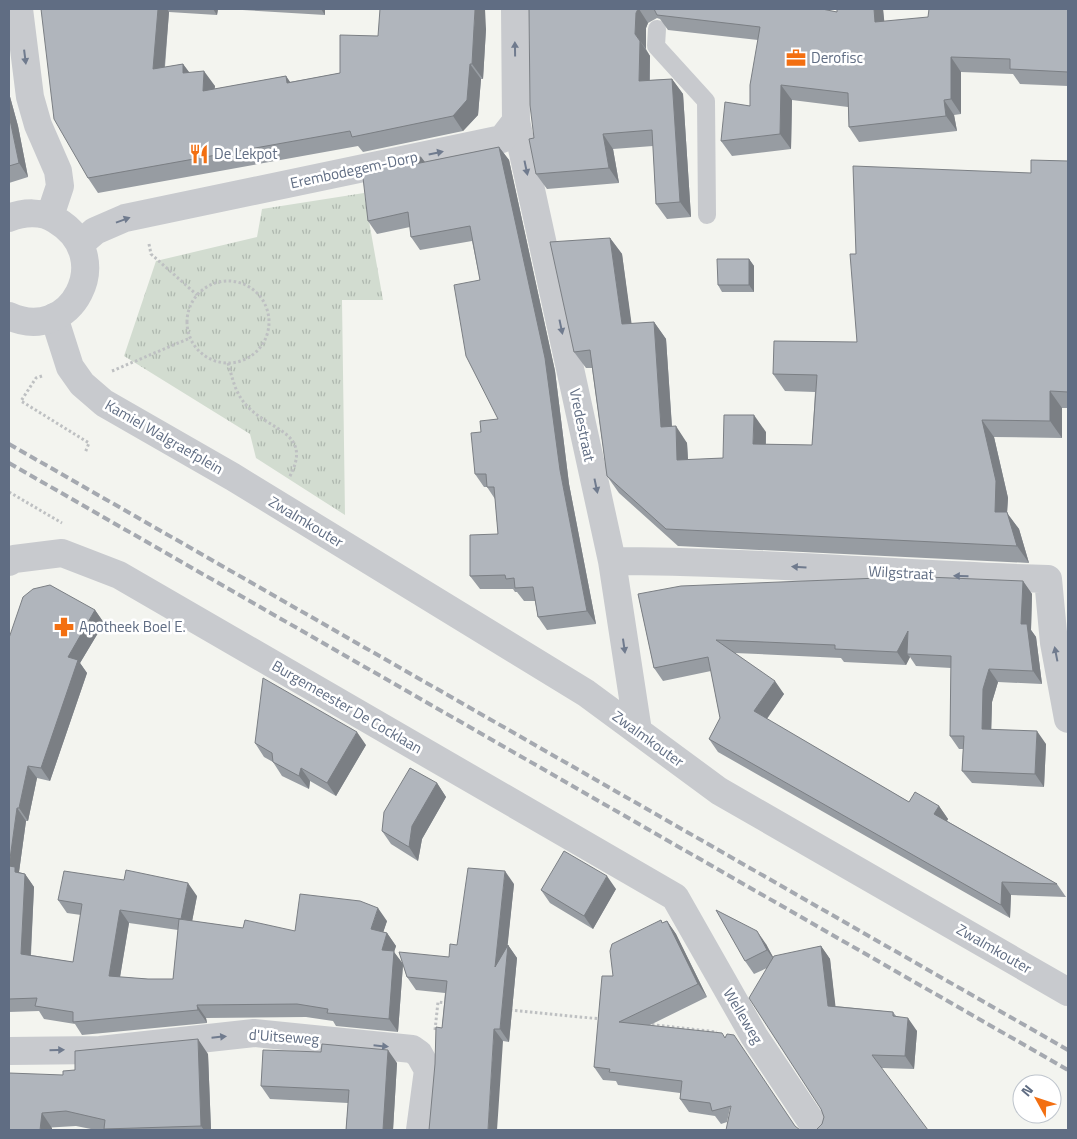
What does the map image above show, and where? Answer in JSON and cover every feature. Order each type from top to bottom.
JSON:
[{"type":"street","points":[[19,9],[30,96],[38,125],[58,170],[60,186],[50,216]]},
{"type":"street","points":[[515,9],[516,121]]},
{"type":"street","name":"Erembodegem-Dorp","points":[[81,243],[95,231],[125,218],[502,139],[516,121]]},
{"type":"street","name":"Vredestraat","points":[[516,121],[612,561],[638,731]]},
{"type":"street","points":[[9,218],[32,213],[50,216],[68,227],[81,243],[86,268],[82,289],[70,306],[54,317],[36,322],[17,320],[9,316]]},
{"type":"street","points":[[54,317],[76,376]]},
{"type":"street","name":"Kamiel Walgraefplein","points":[[76,376],[104,403],[233,477]]},
{"type":"street","name":"Zwalmkouter","points":[[233,477],[586,693],[719,791],[1068,992]]},
{"type":"street","name":"Burgemeester De Cocklaan","points":[[9,562],[14,559],[62,553],[119,575],[675,898]]},
{"type":"street","name":"Wilgstraat","points":[[612,561],[703,561],[931,576],[1048,579],[1054,643],[1068,719]]},
{"type":"street","name":"Welleweg","points":[[675,898],[754,1036],[817,1130]]},
{"type":"street","name":"d'Uitseweg","points":[[9,1051],[100,1050],[254,1032],[412,1049],[419,1054],[424,1062]]},
{"type":"street","points":[[420,1130],[428,1070],[424,1062]]},
{"type":"lane","points":[[657,29],[656,46],[706,101],[707,215]]},
{"type":"path","points":[[143,214],[150,254],[197,295]]},
{"type":"path","points":[[220,281],[234,281],[247,285],[258,294],[265,305],[268,318],[268,332],[263,344],[254,354],[242,361],[216,362],[205,356],[190,338],[187,315],[197,295],[207,286],[220,281]]},
{"type":"path","points":[[85,453],[89,443],[21,401],[36,378],[76,376],[190,338]]},
{"type":"path","points":[[228,363],[236,391],[248,408],[290,437],[298,451],[297,464],[276,503]]},
{"type":"path","points":[[9,492],[64,524]]},
{"type":"path","points":[[424,1062],[432,1052],[438,1002],[448,1003]]},
{"type":"path","points":[[508,1010],[606,1020]]},
{"type":"path","points":[[646,1024],[754,1036]]},
{"type":"green space","points":[[364,193],[383,300],[342,300],[345,515],[256,458],[250,434],[124,356],[156,261],[257,237],[262,209]]},
{"type":"building","points":[[41,9],[158,9],[153,69],[183,64],[183,73],[204,71],[203,91],[286,76],[287,83],[340,73],[340,35],[378,36],[380,9],[475,9],[472,64],[470,64],[467,100],[453,116],[352,137],[350,131],[88,178],[54,119]]},
{"type":"building","points":[[529,9],[638,9],[636,13],[635,34],[640,41],[639,81],[672,79],[680,202],[656,204],[652,130],[603,134],[609,168],[536,174],[529,139],[534,138],[530,105]]},
{"type":"building","points":[[654,9],[822,9],[837,12],[837,9],[874,9],[875,22],[928,17],[929,9],[1068,9],[1068,72],[1010,69],[1010,59],[951,57],[951,99],[944,100],[946,116],[849,127],[848,93],[781,85],[780,134],[721,141],[725,102],[750,106],[750,85],[760,27],[657,15]]},
{"type":"building","points":[[9,115],[19,163],[9,166]]},
{"type":"building","points":[[499,147],[545,358],[560,470],[587,611],[538,617],[533,587],[515,588],[514,578],[506,579],[505,575],[470,576],[470,535],[498,534],[494,487],[487,487],[486,474],[475,474],[471,433],[481,432],[480,421],[498,419],[466,356],[454,285],[480,280],[470,226],[411,237],[408,212],[368,221],[362,169],[421,157],[415,164]]},
{"type":"building","points":[[1031,160],[1068,161],[1068,392],[1050,391],[1050,421],[982,420],[996,481],[995,512],[1007,512],[1017,546],[666,529],[607,476],[590,350],[574,352],[550,242],[610,238],[622,324],[654,322],[661,427],[676,426],[677,460],[723,458],[724,415],[754,415],[753,444],[812,445],[817,375],[773,374],[774,341],[857,342],[850,254],[856,254],[853,166],[1031,173]]},
{"type":"building","points":[[717,259],[749,259],[749,285],[718,285]]},
{"type":"building","points":[[879,575],[1023,581],[1021,624],[1027,624],[1033,671],[989,669],[983,689],[982,729],[1037,731],[1035,774],[962,771],[964,736],[950,736],[951,656],[907,654],[908,631],[897,652],[835,649],[835,645],[716,640],[775,681],[754,711],[909,802],[915,792],[939,806],[934,814],[1057,884],[1002,882],[1001,905],[709,739],[720,718],[708,657],[654,668],[638,594],[681,586],[879,578]]},
{"type":"building","points":[[50,585],[95,610],[68,657],[78,660],[41,768],[28,766],[19,808],[17,808],[9,866],[9,638],[23,597],[33,589]]},
{"type":"building","points":[[263,678],[357,732],[327,783],[301,768],[299,776],[273,762],[272,753],[255,743]]},
{"type":"building","points":[[410,768],[437,783],[412,826],[409,847],[382,831],[384,812]]},
{"type":"building","points":[[564,851],[607,876],[584,916],[541,890]]},
{"type":"building","points":[[9,866],[15,867],[15,872],[25,874],[21,954],[73,962],[82,904],[58,900],[64,871],[124,880],[126,870],[188,883],[181,919],[120,910],[109,976],[173,979],[179,919],[243,928],[245,920],[295,931],[300,894],[360,901],[378,908],[371,929],[387,933],[382,950],[394,951],[389,1019],[327,1013],[328,1009],[297,1004],[197,1005],[198,1010],[73,1022],[73,1012],[35,1006],[37,998],[9,999]]},
{"type":"building","points":[[468,868],[505,871],[495,967],[508,945],[500,1029],[494,1029],[488,1130],[429,1130],[435,1064],[436,1027],[442,1028],[447,981],[407,977],[399,952],[449,957],[450,944],[457,945]]},
{"type":"building","points":[[716,910],[757,931],[767,950],[745,961]]},
{"type":"building","points":[[661,920],[662,923],[667,921],[698,984],[619,1022],[722,1033],[725,1038],[727,1034],[734,1035],[795,1126],[800,1130],[726,1130],[731,1106],[712,1111],[710,1103],[680,1099],[682,1081],[609,1072],[610,1069],[594,1067],[602,976],[613,976],[610,951],[612,944]]},
{"type":"building","points":[[821,946],[828,1006],[893,1012],[893,1016],[908,1018],[905,1056],[872,1055],[928,1130],[816,1130],[822,1124],[824,1117],[821,1109],[749,998],[774,956]]},
{"type":"building","points":[[198,1039],[201,1126],[104,1129],[105,1120],[66,1111],[42,1113],[40,1130],[9,1130],[9,1073],[63,1075],[63,1071],[75,1070],[75,1051]]},
{"type":"building","points":[[322,1044],[388,1050],[383,1130],[346,1130],[349,1090],[261,1086],[263,1050],[321,1052]]},
{"type":"railway","points":[[9,444],[1068,1050]]},
{"type":"railway","points":[[9,463],[1068,1070]]},
{"type":"place","name":"Derofisc","points":[[796,58]]},
{"type":"place","name":"De Lekpot","points":[[199,154]]},
{"type":"place","name":"Apotheek Boel E.","points":[[64,627]]}]
